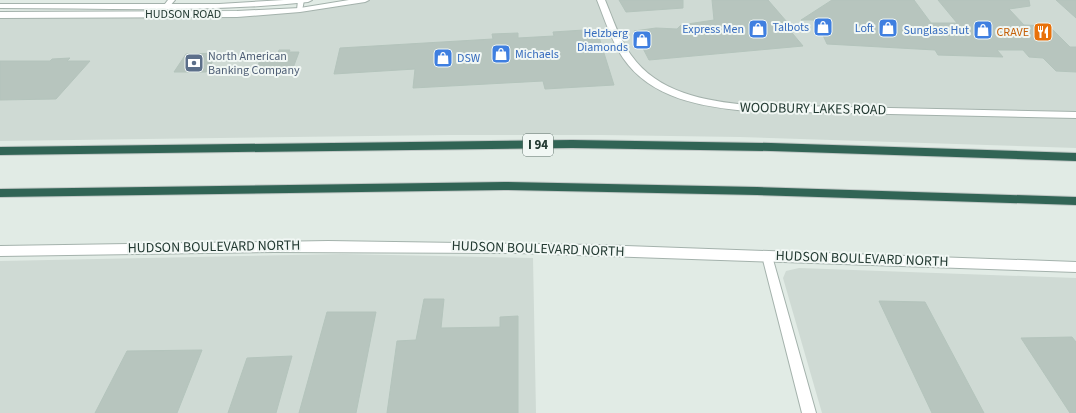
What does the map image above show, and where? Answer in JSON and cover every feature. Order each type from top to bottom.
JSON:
[{"type":"highway","name":"I 94","points":[[0,151],[572,144],[764,147],[1076,157]]},
{"type":"highway","points":[[0,193],[504,186],[757,191],[1076,201]]},
{"type":"street","name":"HUDSON ROAD","points":[[0,6],[170,3],[241,5],[304,0]]},
{"type":"street","points":[[300,10],[304,0]]},
{"type":"street","name":"HUDSON ROAD","points":[[0,15],[237,14],[300,10],[365,0]]},
{"type":"street","name":"WOODBURY LAKES ROAD","points":[[601,0],[624,51],[633,65],[643,74],[669,91],[706,103],[748,108],[1076,115]]},
{"type":"street","points":[[160,14],[170,3]]},
{"type":"street","name":"HUDSON BOULEVARD NORTH","points":[[0,251],[319,245],[441,246],[1076,267]]},
{"type":"street","points":[[767,256],[809,413]]},
{"type":"shaded area","points":[[365,0],[1076,0],[1076,148],[740,137],[602,135],[448,135],[0,141],[0,15],[264,13]]},
{"type":"shaded area","points":[[343,254],[533,258],[536,413],[0,413],[0,261]]},
{"type":"shaded area","points":[[799,268],[1076,278],[1076,413],[822,413],[783,278],[786,271]]},
{"type":"building","points":[[619,0],[683,0],[683,8],[626,12]]},
{"type":"building","points":[[712,0],[768,0],[787,22],[783,22],[803,46],[649,60],[634,31],[656,28],[677,29],[681,25],[714,20]]},
{"type":"building","points":[[832,0],[914,0],[931,23],[957,23],[938,0],[1029,0],[1030,6],[1009,9],[1024,25],[1049,26],[1070,47],[1076,47],[1076,72],[1056,71],[1043,58],[1029,57],[1023,50],[997,50],[1003,57],[938,55],[935,50],[827,44],[816,20],[801,20]]},
{"type":"building","points":[[1056,0],[1076,0],[1076,18]]},
{"type":"building","points":[[584,30],[586,34],[598,34],[614,85],[545,89],[543,81],[413,88],[415,69],[334,74],[340,48],[493,39],[492,34],[518,33],[518,38],[554,36],[553,32]]},
{"type":"building","points":[[279,50],[299,52],[293,68],[256,70],[263,53],[278,53]]},
{"type":"building","points":[[218,53],[206,72],[174,72],[186,54]]},
{"type":"building","points":[[70,58],[67,61],[90,61],[56,99],[0,100],[0,61],[50,61],[52,59]]},
{"type":"building","points":[[424,299],[444,299],[441,328],[500,327],[500,317],[518,316],[518,413],[387,413],[397,341],[416,340]]},
{"type":"building","points":[[879,301],[925,302],[984,413],[932,413]]},
{"type":"building","points":[[327,312],[376,312],[356,413],[299,413]]},
{"type":"building","points":[[1072,337],[1076,342],[1076,413],[1070,413],[1021,338]]},
{"type":"building","points":[[202,350],[177,413],[95,413],[127,351]]},
{"type":"building","points":[[292,356],[276,413],[228,413],[247,358]]},
{"type":"place","name":"Talbots","points":[[823,27]]},
{"type":"place","name":"Loft","points":[[888,28]]},
{"type":"place","name":"Express Men","points":[[758,29]]},
{"type":"place","name":"Sunglass Hut","points":[[983,30]]},
{"type":"place","name":"CRAVE","points":[[1043,32]]},
{"type":"place","name":"Helzberg Diamonds","points":[[642,40]]},
{"type":"place","name":"Michaels","points":[[501,54]]},
{"type":"place","name":"DSW","points":[[443,58]]},
{"type":"place","name":"North American Banking Company","points":[[194,63]]}]
